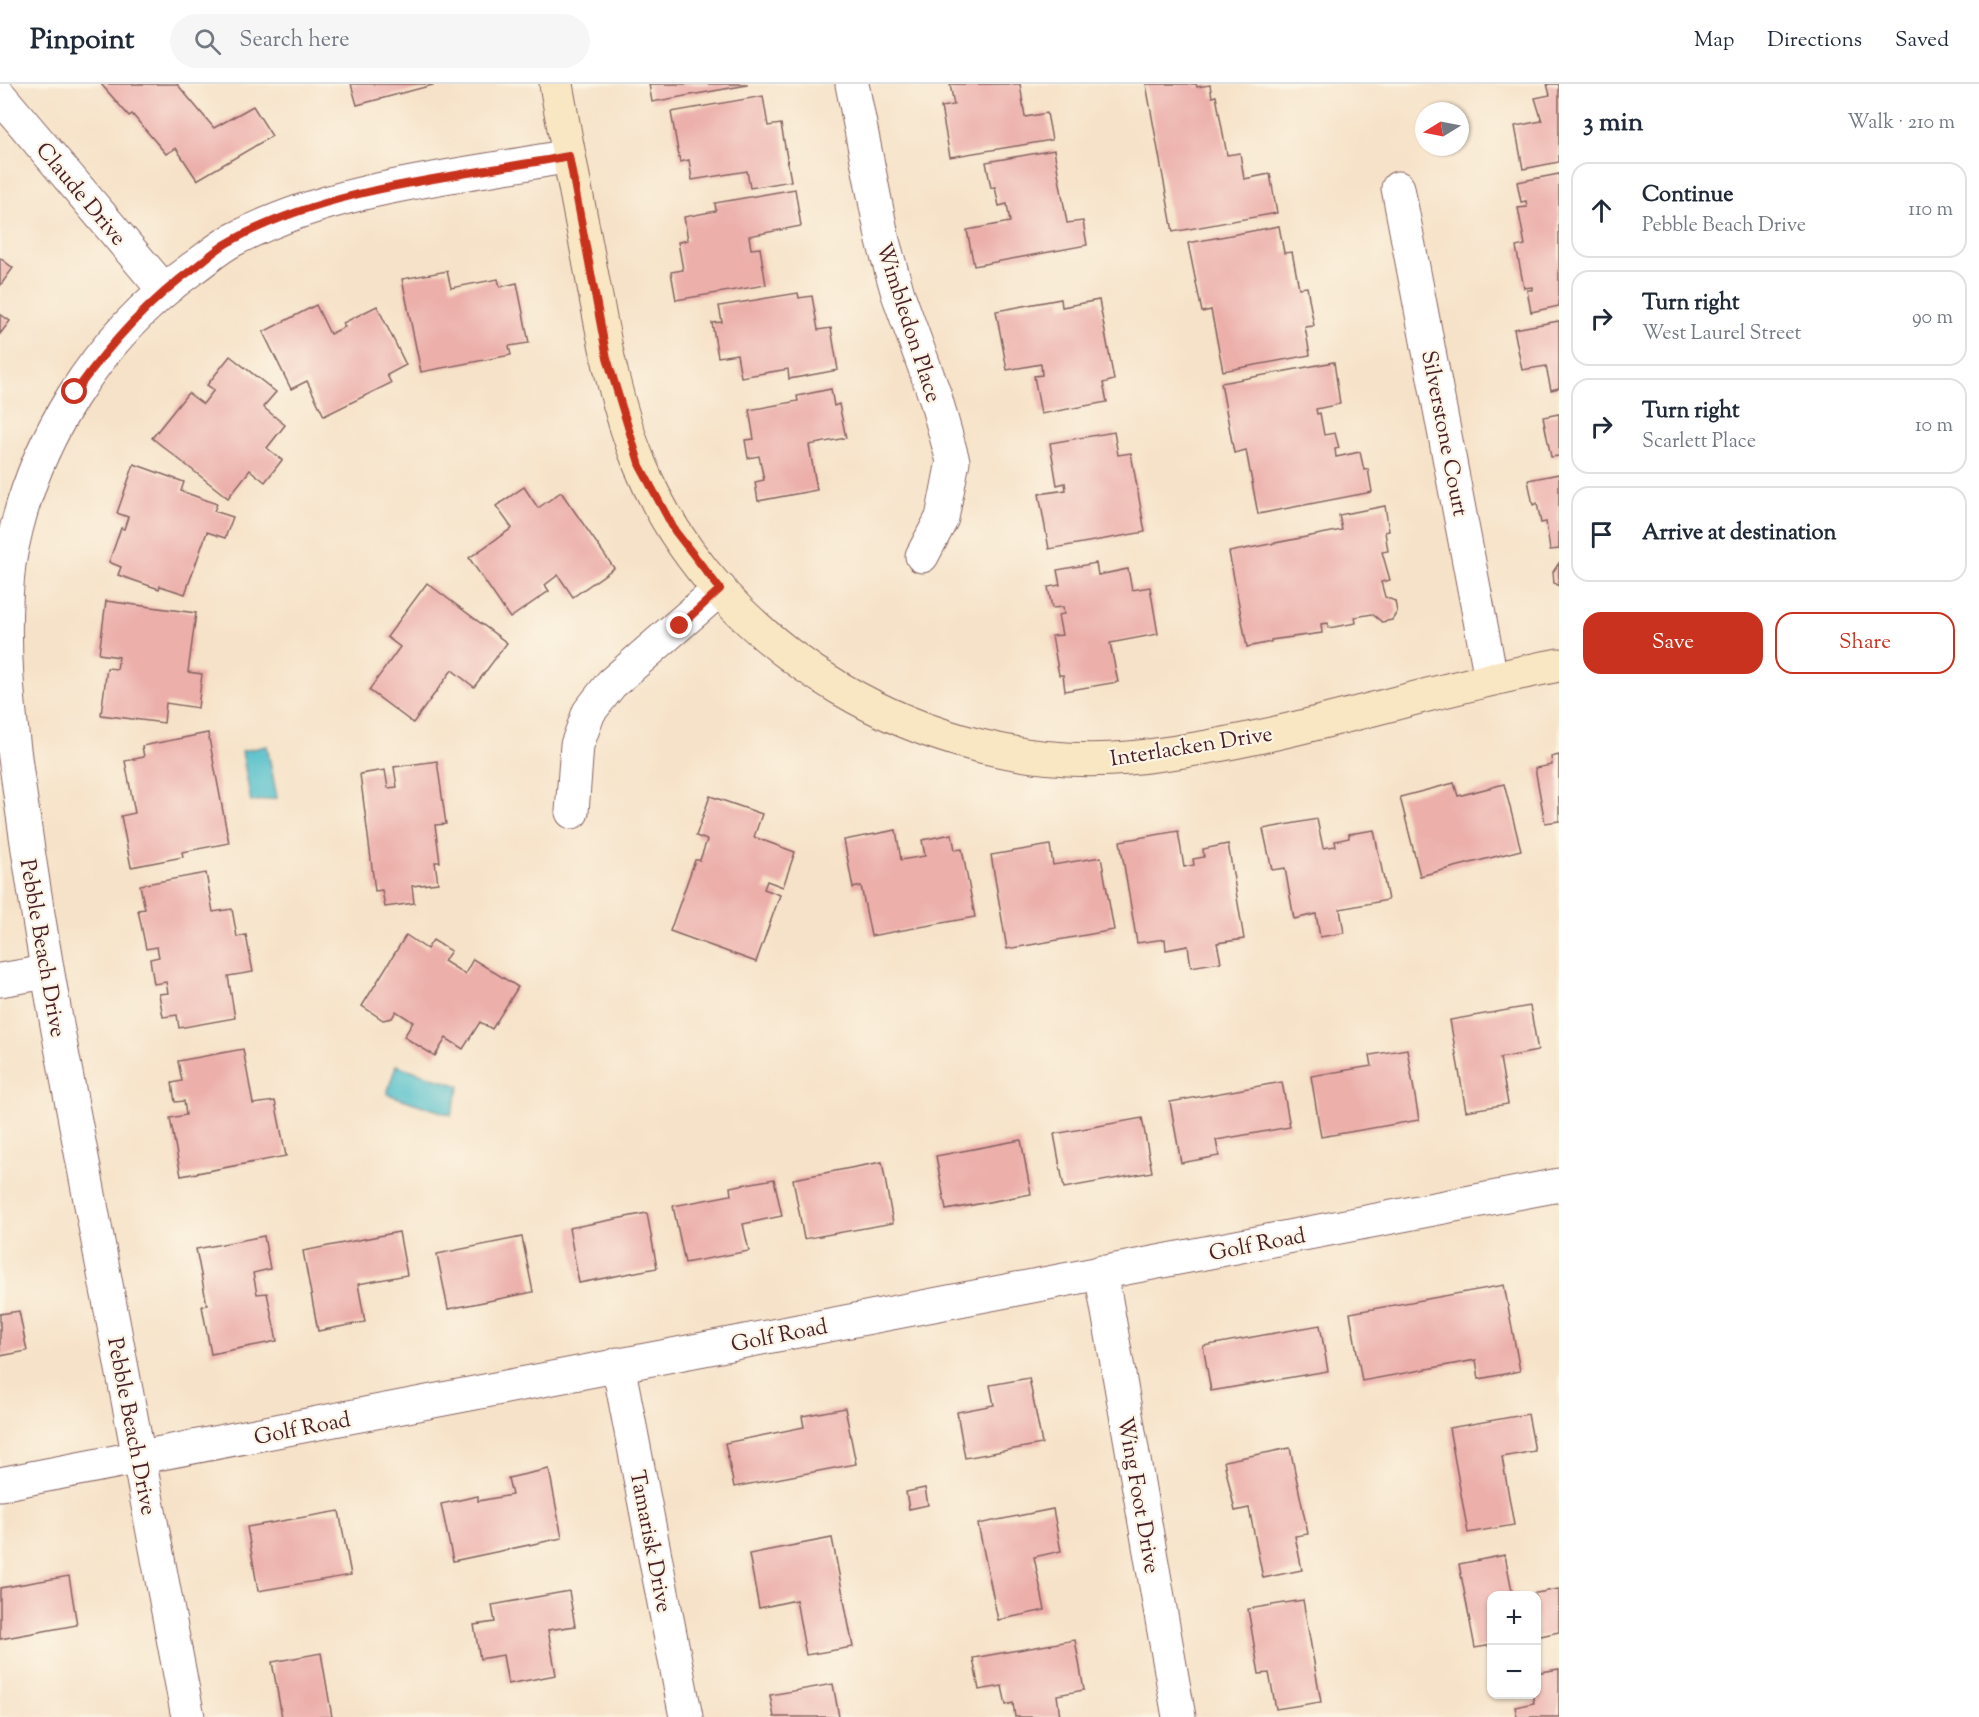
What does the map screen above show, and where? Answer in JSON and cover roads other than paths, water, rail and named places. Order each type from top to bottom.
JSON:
[{"type":"street","name":"Interlacken Drive","points":[[556,84],[607,358],[640,466],[675,531],[720,589],[789,654],[829,683],[867,705],[923,729],[981,746],[1040,758],[1126,758],[1175,752],[1288,730],[1491,678],[1559,665]]},
{"type":"street","name":"Wimbledon Place","points":[[852,84],[883,241],[898,294],[935,396],[953,461],[942,518],[922,556]]},
{"type":"street","name":"Claude Drive","points":[[0,96],[164,290]]},
{"type":"street","name":"Pebble Beach Drive","points":[[188,1717],[47,972],[4,678],[2,616],[17,524],[32,478],[51,434],[75,392],[108,347],[164,290],[230,241],[283,218],[358,193],[569,156]]},
{"type":"street","name":"Silverstone Court","points":[[1398,188],[1491,678]]},
{"type":"street","points":[[572,812],[577,745],[589,712],[611,684],[720,589]]},
{"type":"street","points":[[0,980],[47,972]]},
{"type":"street","name":"Golf Road","points":[[0,1484],[1559,1185]]},
{"type":"street","name":"Wing Foot Drive","points":[[1101,1272],[1179,1717]]},
{"type":"street","name":"Tamarisk Drive","points":[[618,1364],[686,1717]]},
{"type":"water","points":[[267,746],[277,798],[251,802],[242,751]]},
{"type":"water","points":[[396,1065],[460,1086],[451,1115],[387,1094]]}]
